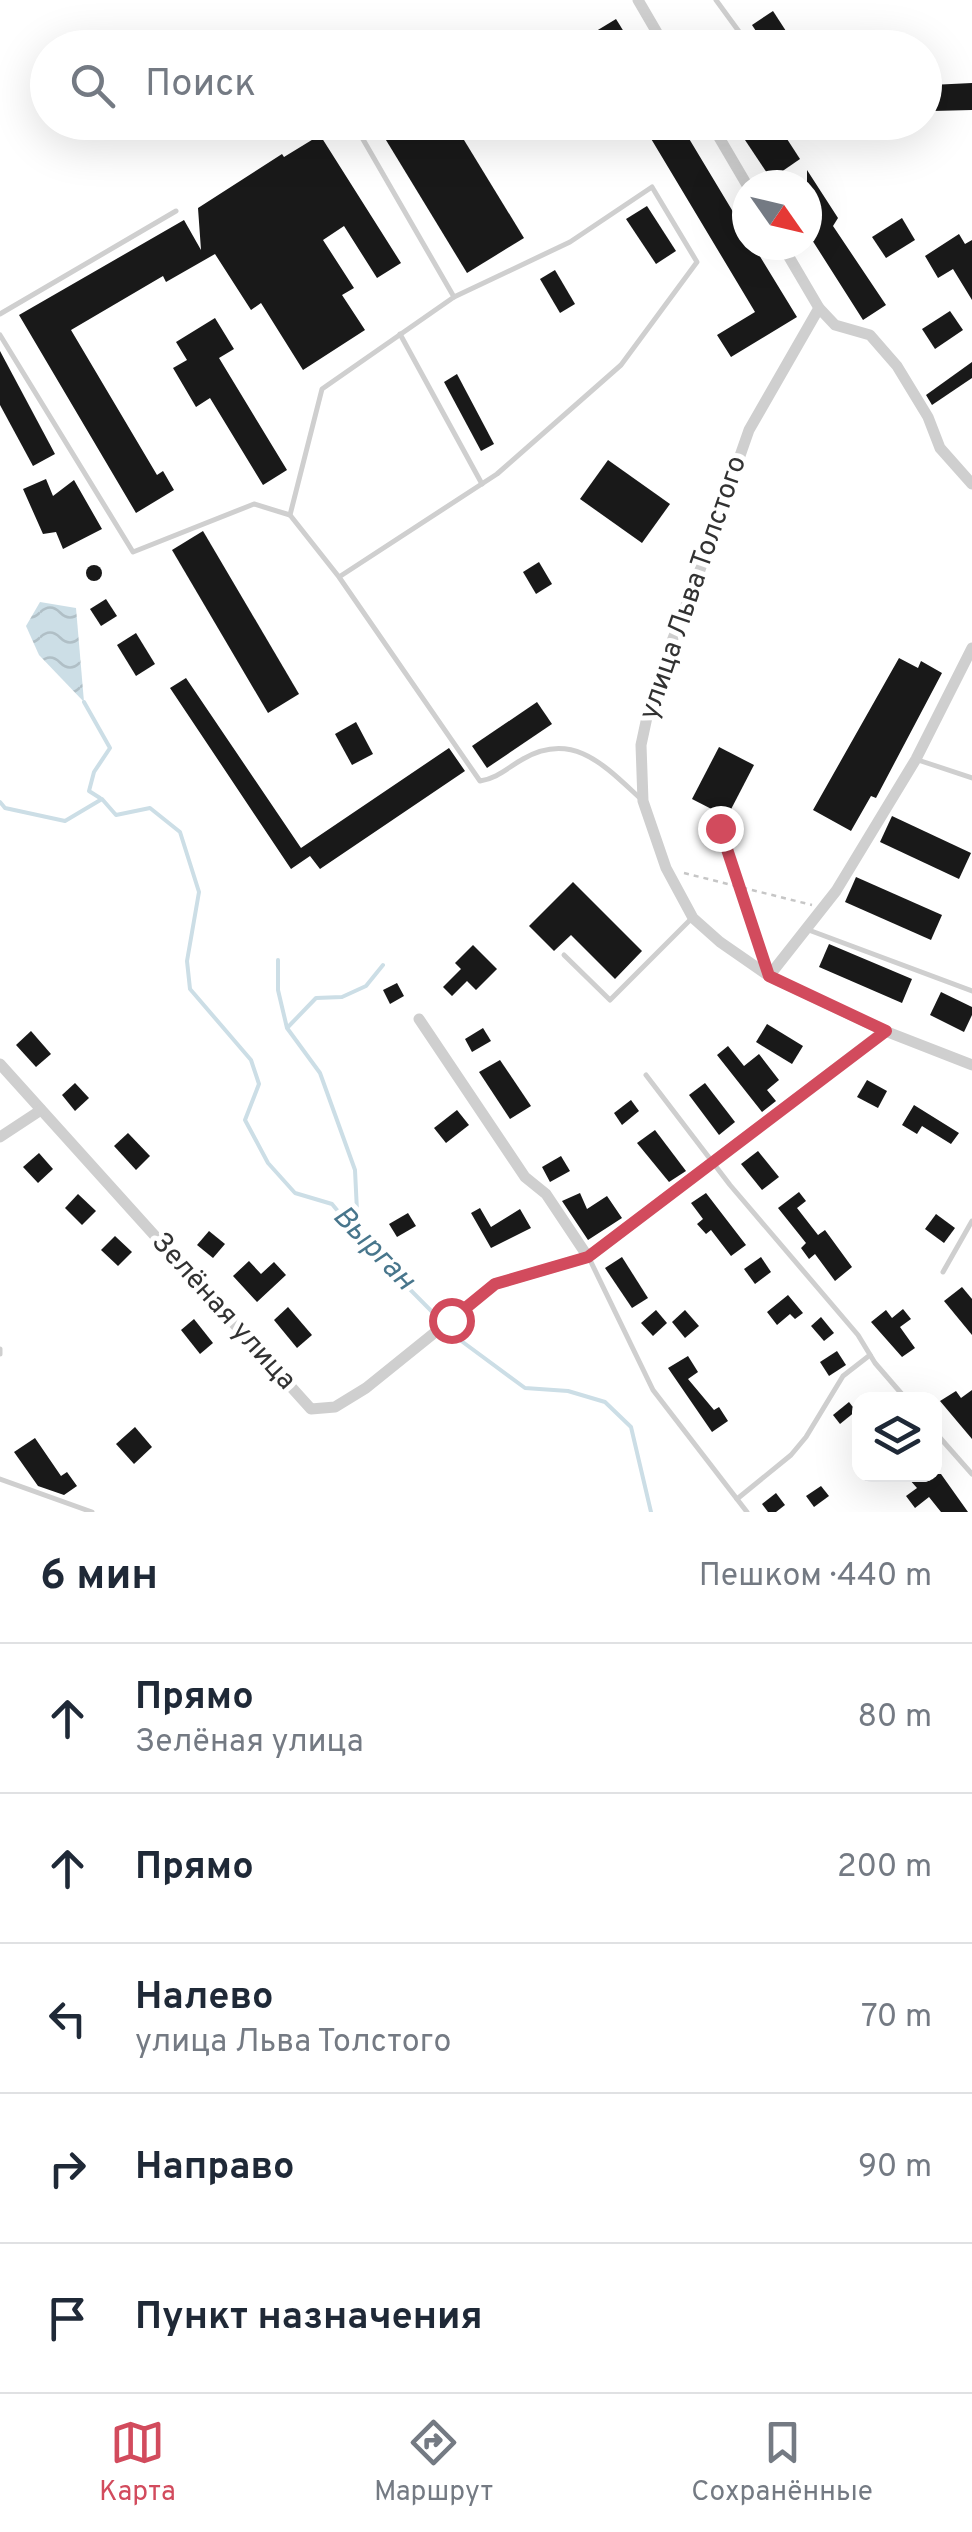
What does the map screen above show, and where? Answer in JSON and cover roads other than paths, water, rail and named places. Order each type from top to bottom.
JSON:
[{"type":"street","points":[[644,2],[657,30]]},
{"type":"street","points":[[721,140],[738,170]]},
{"type":"street","points":[[791,260],[819,308],[834,325],[870,335],[898,366],[928,417],[940,448],[972,484]]},
{"type":"street","name":"улица Льва Толстого","points":[[819,308],[750,430],[653,689],[641,745],[643,800],[666,868],[692,918],[769,976],[886,1031],[972,1065]]},
{"type":"street","points":[[769,976],[823,908],[916,759],[972,648]]},
{"type":"street","points":[[419,1018],[524,1177],[546,1194],[588,1257],[886,1031]]},
{"type":"street","name":"Зелёная улица","points":[[0,1064],[310,1409],[335,1408],[366,1388],[495,1284],[588,1257]]},
{"type":"street","points":[[0,1137],[41,1110]]},
{"type":"lane","points":[[716,0],[738,30]]},
{"type":"lane","points":[[363,140],[454,296]]},
{"type":"lane","points":[[290,516],[322,389],[454,296],[570,242],[652,188],[698,262],[621,365],[482,484],[339,577]]},
{"type":"lane","points":[[0,314],[176,211]]},
{"type":"lane","points":[[0,334],[133,552],[254,504],[290,516],[339,577],[480,781],[495,778],[546,748],[573,750],[602,763],[643,800]]},
{"type":"lane","points":[[400,334],[482,484]]},
{"type":"lane","points":[[916,759],[972,778]]},
{"type":"lane","points":[[564,955],[610,1000],[692,918]]},
{"type":"lane","points":[[806,929],[972,991]]},
{"type":"lane","points":[[646,1075],[730,1186],[858,1335],[900,1392]]},
{"type":"lane","points":[[943,1272],[972,1221]]},
{"type":"lane","points":[[588,1257],[653,1390],[747,1512]]},
{"type":"lane","points":[[737,1499],[791,1455],[843,1376],[870,1355]]},
{"type":"lane","points":[[942,1440],[972,1474]]},
{"type":"lane","points":[[0,1479],[92,1512]]},
{"type":"water","points":[[40,602],[76,608],[84,702],[39,655],[26,626]]},
{"type":"waterway","points":[[84,702],[110,748],[94,772],[89,791],[100,798]]},
{"type":"waterway","name":"Вырган","points":[[0,802],[5,808],[65,821],[102,799],[116,815],[150,808],[180,832],[199,892],[187,961],[190,989],[251,1060],[259,1084],[245,1120],[268,1163],[295,1193],[332,1204],[365,1244],[460,1340],[525,1388],[568,1391],[605,1402],[631,1427],[651,1512]]},
{"type":"waterway","points":[[278,960],[278,990],[287,1028],[320,1073],[355,1170],[358,1232]]},
{"type":"waterway","points":[[288,1027],[316,998],[342,997],[366,986],[383,965]]}]
